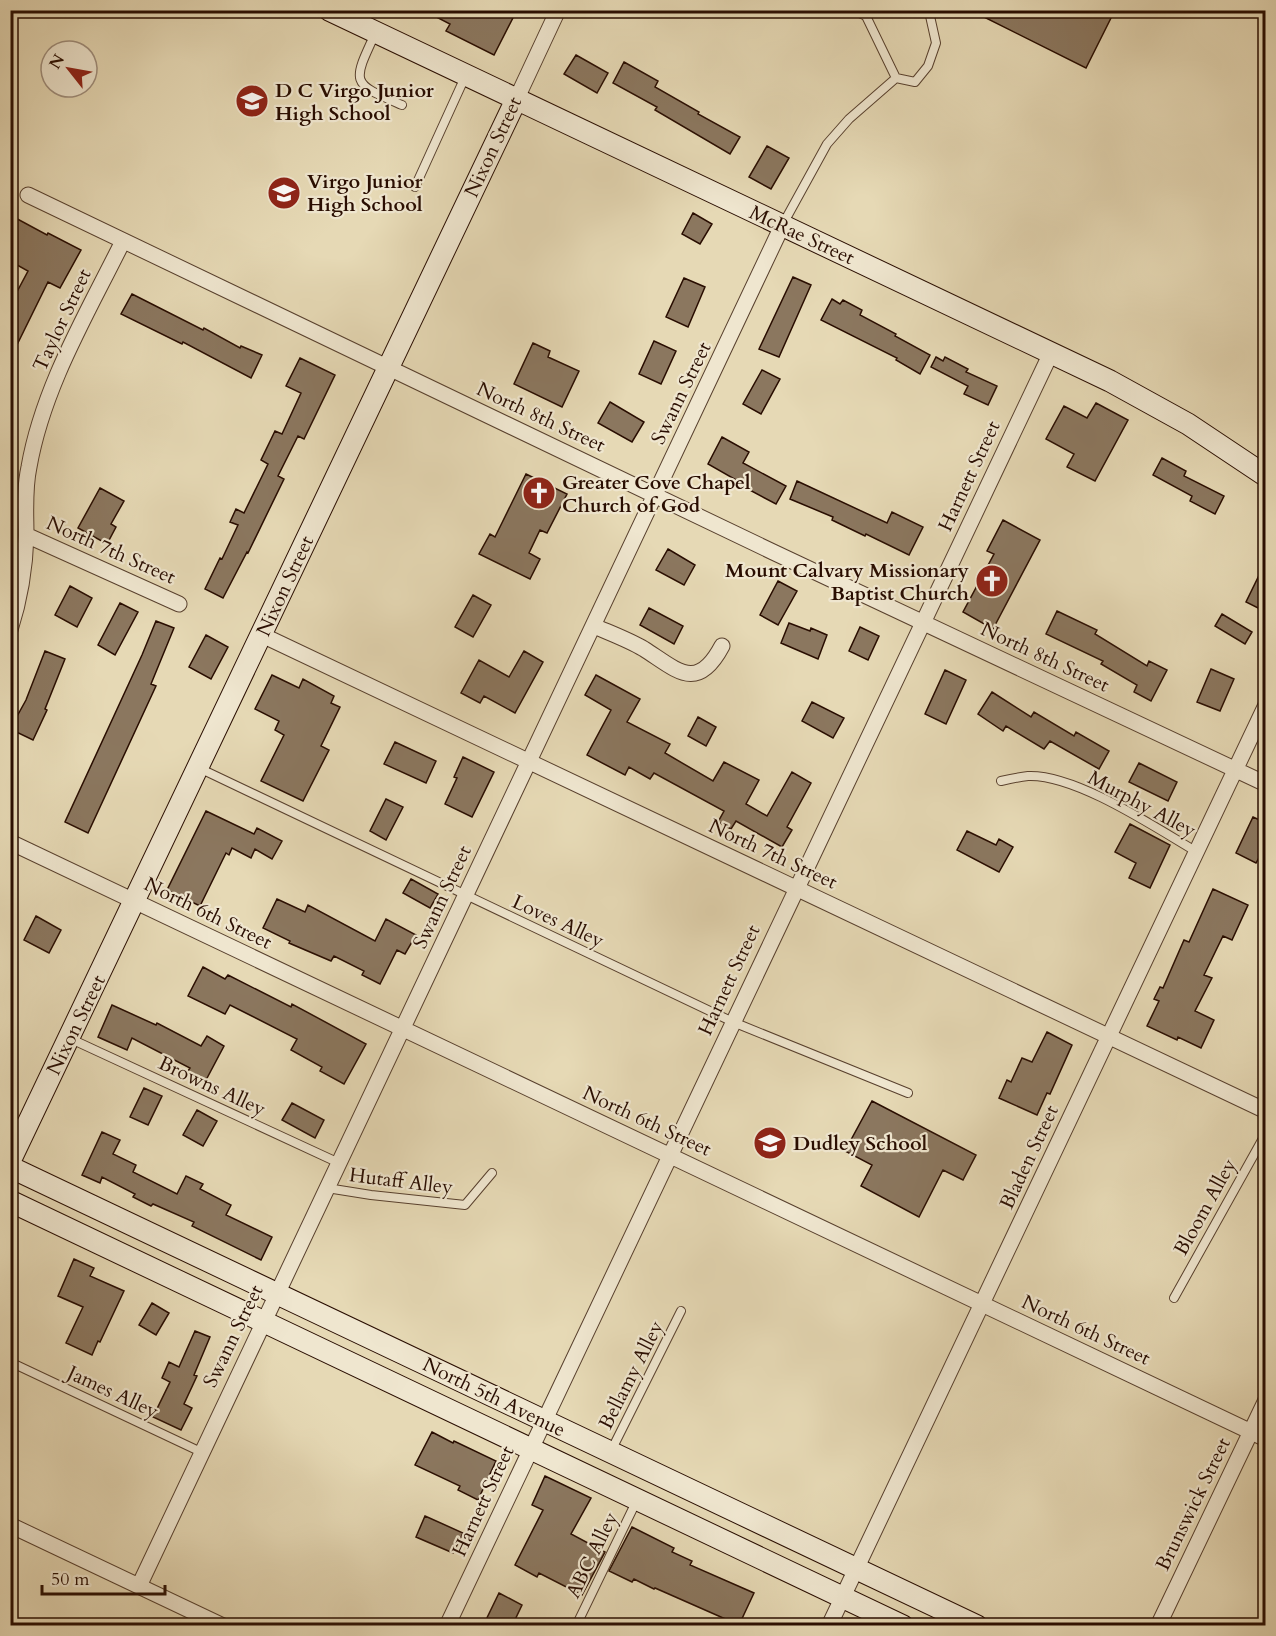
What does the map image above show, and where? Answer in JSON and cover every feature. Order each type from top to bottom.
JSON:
[{"type":"street","name":"McRae Street","points":[[329,10],[1110,381],[1188,424],[1266,476]]},
{"type":"street","name":"Nixon Street","points":[[13,1149],[70,1038],[558,10]]},
{"type":"street","name":"North 8th Street","points":[[28,195],[1266,784]]},
{"type":"street","name":"Swann Street","points":[[139,1586],[782,226]]},
{"type":"street","name":"Taylor Street","points":[[10,630],[20,594],[26,535],[18,496],[28,469],[44,407],[123,241]]},
{"type":"street","name":"Harnett Street","points":[[447,1626],[1051,353]]},
{"type":"street","name":"North 7th Street","points":[[26,535],[179,604]]},
{"type":"street","points":[[594,626],[643,648],[667,665],[691,675],[703,669],[722,646]]},
{"type":"street","name":"North 7th Street","points":[[262,635],[1266,1111]]},
{"type":"street","name":"Bladen Street","points":[[830,1626],[1266,705]]},
{"type":"street","name":"North 6th Street","points":[[10,842],[1266,1439]]},
{"type":"street","name":"North 5th Avenue","points":[[10,1167],[977,1626]]},
{"type":"street","name":"North 5th Avenue","points":[[10,1201],[903,1626]]},
{"type":"street","name":"Brunswick Street","points":[[1158,1626],[1266,1401]]},
{"type":"street","points":[[10,1525],[222,1626]]},
{"type":"lane","points":[[854,10],[866,16],[896,78]]},
{"type":"lane","points":[[896,78],[915,82],[928,66],[936,44],[930,16],[926,10]]},
{"type":"lane","points":[[376,33],[360,65],[361,84],[370,91],[402,105]]},
{"type":"lane","points":[[414,187],[465,75]]},
{"type":"lane","points":[[782,226],[827,144],[849,119],[896,78]]},
{"type":"lane","name":"Loves Alley","points":[[199,768],[733,1022],[908,1094]]},
{"type":"lane","name":"Murphy Alley","points":[[1001,781],[1029,776],[1052,779],[1096,794],[1197,852]]},
{"type":"lane","name":"Browns Alley","points":[[70,1038],[339,1163]]},
{"type":"lane","name":"Bloom Alley","points":[[1174,1298],[1266,1133]]},
{"type":"lane","name":"Hutaff Alley","points":[[327,1188],[371,1196],[465,1205],[492,1173]]},
{"type":"lane","name":"Bellamy Alley","points":[[610,1453],[681,1311]]},
{"type":"lane","name":"James Alley","points":[[10,1362],[201,1452]]},
{"type":"lane","name":"ABC Alley","points":[[576,1626],[637,1499]]},
{"type":"building","points":[[423,10],[517,10],[494,55],[446,31],[450,24]]},
{"type":"building","points":[[970,10],[1115,10],[1086,68]]},
{"type":"building","points":[[576,55],[608,73],[597,93],[564,74]]},
{"type":"building","points":[[624,62],[658,81],[655,87],[740,137],[730,154],[655,110],[657,107],[613,83]]},
{"type":"building","points":[[767,146],[789,158],[771,189],[749,177]]},
{"type":"building","points":[[693,213],[712,224],[700,244],[682,234]]},
{"type":"building","points":[[10,215],[81,250],[60,288],[48,282],[10,359],[10,305],[28,271],[10,261]]},
{"type":"building","points":[[793,277],[811,285],[779,357],[759,349]]},
{"type":"building","points":[[684,278],[705,287],[688,327],[666,317]]},
{"type":"building","points":[[132,294],[240,348],[241,346],[262,355],[251,378],[183,342],[182,344],[121,314]]},
{"type":"building","points":[[832,299],[840,304],[843,300],[862,310],[860,315],[930,355],[920,374],[896,360],[897,358],[821,320]]},
{"type":"building","points":[[654,341],[676,351],[661,384],[639,374]]},
{"type":"building","points":[[533,343],[550,351],[548,357],[579,371],[562,407],[514,384]]},
{"type":"building","points":[[936,357],[943,361],[945,357],[968,369],[966,372],[997,386],[988,405],[964,394],[968,386],[931,367]]},
{"type":"building","points":[[300,358],[335,375],[304,439],[298,436],[278,476],[284,479],[223,598],[205,589],[238,525],[230,522],[236,509],[244,513],[268,464],[261,460],[275,431],[282,434],[301,393],[286,386]]},
{"type":"building","points":[[762,370],[780,379],[761,414],[743,404]]},
{"type":"building","points":[[610,402],[644,422],[632,442],[598,423]]},
{"type":"building","points":[[1096,403],[1128,420],[1095,481],[1067,467],[1074,454],[1046,439],[1064,406],[1087,418]]},
{"type":"building","points":[[722,437],[749,452],[743,463],[786,486],[776,504],[708,464]]},
{"type":"building","points":[[1162,458],[1186,471],[1184,476],[1224,496],[1215,514],[1190,501],[1192,496],[1153,475]]},
{"type":"building","points":[[526,474],[567,494],[547,533],[540,530],[529,553],[540,559],[530,579],[479,554],[490,534],[495,537]]},
{"type":"building","points":[[797,481],[887,523],[892,512],[923,527],[909,555],[832,520],[833,517],[790,499]]},
{"type":"building","points":[[100,488],[124,501],[111,524],[116,527],[107,544],[78,528]]},
{"type":"building","points":[[1003,520],[1040,540],[993,629],[963,612],[994,554],[987,551]]},
{"type":"building","points":[[668,549],[695,565],[684,585],[656,570]]},
{"type":"building","points":[[1266,561],[1266,602],[1262,610],[1246,602]]},
{"type":"building","points":[[778,581],[797,591],[778,625],[760,615]]},
{"type":"building","points":[[70,586],[92,598],[77,627],[55,615]]},
{"type":"building","points":[[473,595],[491,605],[473,637],[455,627]]},
{"type":"building","points":[[120,603],[138,612],[115,655],[98,645]]},
{"type":"building","points":[[649,608],[683,626],[674,644],[640,625]]},
{"type":"building","points":[[1057,611],[1097,630],[1095,634],[1147,666],[1149,661],[1167,670],[1151,701],[1134,692],[1137,685],[1101,664],[1103,661],[1046,634]]},
{"type":"building","points":[[1222,614],[1252,632],[1245,644],[1215,626]]},
{"type":"building","points":[[156,621],[174,628],[151,684],[156,686],[88,833],[65,822]]},
{"type":"building","points":[[789,623],[810,631],[811,628],[827,635],[818,659],[781,643]]},
{"type":"building","points":[[860,627],[879,636],[868,660],[849,651]]},
{"type":"building","points":[[206,635],[228,647],[211,679],[189,667]]},
{"type":"building","points":[[45,651],[65,659],[45,709],[47,710],[33,740],[10,729],[26,700]]},
{"type":"building","points":[[524,651],[543,662],[515,713],[484,696],[480,703],[461,693],[479,660],[509,677]]},
{"type":"building","points":[[1211,669],[1234,679],[1220,711],[1197,702]]},
{"type":"building","points":[[945,670],[966,680],[946,724],[925,714]]},
{"type":"building","points":[[272,675],[299,688],[303,679],[334,696],[331,703],[340,707],[321,746],[329,750],[303,801],[261,781],[284,735],[275,730],[279,721],[255,709]]},
{"type":"building","points":[[596,675],[640,699],[627,722],[670,744],[665,753],[713,781],[724,762],[759,780],[746,804],[767,816],[792,772],[811,783],[787,827],[792,830],[782,847],[736,821],[731,829],[718,822],[724,811],[654,773],[650,779],[629,767],[625,775],[587,755],[611,710],[585,695]]},
{"type":"building","points":[[992,692],[1031,717],[1034,712],[1074,736],[1076,732],[1109,751],[1099,769],[1050,741],[1044,749],[1006,726],[1003,731],[978,714]]},
{"type":"building","points":[[812,702],[844,718],[833,738],[802,721]]},
{"type":"building","points":[[698,717],[716,727],[706,746],[688,736]]},
{"type":"building","points":[[395,742],[436,761],[426,783],[384,764]]},
{"type":"building","points":[[463,757],[494,772],[472,817],[445,804],[457,778],[454,777]]},
{"type":"building","points":[[1139,763],[1177,782],[1168,801],[1129,782]]},
{"type":"building","points":[[386,799],[403,807],[386,840],[370,831]]},
{"type":"building","points":[[206,811],[254,834],[257,828],[282,841],[272,859],[255,849],[251,858],[232,848],[229,855],[226,853],[200,906],[167,890]]},
{"type":"building","points":[[1253,817],[1266,823],[1266,845],[1256,863],[1236,853]]},
{"type":"building","points":[[1130,824],[1170,845],[1150,888],[1129,878],[1136,863],[1115,852]]},
{"type":"building","points":[[967,831],[996,845],[999,839],[1013,847],[999,872],[957,850]]},
{"type":"building","points":[[411,879],[438,894],[430,908],[403,893]]},
{"type":"building","points":[[1213,889],[1248,905],[1232,940],[1223,936],[1204,975],[1212,978],[1195,1011],[1214,1020],[1201,1048],[1147,1026],[1159,1001],[1154,999],[1160,987],[1163,988],[1184,940],[1189,942]]},
{"type":"building","points":[[277,899],[305,912],[308,905],[375,941],[386,919],[416,935],[405,954],[397,950],[380,984],[362,975],[364,971],[334,956],[331,961],[289,943],[290,941],[263,928]]},
{"type":"building","points":[[36,916],[61,930],[49,953],[24,940]]},
{"type":"building","points":[[203,967],[225,979],[228,975],[291,1007],[292,1004],[366,1044],[344,1084],[320,1071],[322,1067],[291,1050],[297,1039],[230,1005],[225,1014],[188,996]]},
{"type":"building","points":[[112,1005],[156,1025],[157,1023],[201,1046],[207,1036],[224,1046],[206,1080],[188,1071],[190,1068],[132,1038],[127,1050],[98,1037]]},
{"type":"building","points":[[1047,1032],[1072,1045],[1050,1094],[1047,1093],[1037,1115],[999,1098],[1007,1080],[1011,1082],[1022,1058],[1032,1062]]},
{"type":"building","points":[[144,1088],[162,1096],[148,1125],[130,1117]]},
{"type":"building","points":[[872,1101],[976,1155],[963,1180],[943,1170],[919,1217],[861,1186],[872,1165],[845,1151]]},
{"type":"building","points":[[292,1103],[324,1120],[315,1138],[282,1120]]},
{"type":"building","points":[[197,1110],[217,1121],[203,1146],[183,1135]]},
{"type":"building","points":[[102,1132],[120,1140],[113,1154],[136,1165],[133,1172],[177,1194],[186,1176],[203,1184],[200,1189],[231,1205],[226,1215],[272,1237],[261,1260],[192,1226],[194,1222],[133,1197],[135,1194],[102,1177],[100,1183],[82,1175]]},
{"type":"building","points":[[74,1259],[94,1268],[90,1276],[124,1291],[92,1355],[66,1343],[83,1307],[58,1296]]},
{"type":"building","points":[[152,1303],[169,1313],[156,1335],[139,1325]]},
{"type":"building","points":[[195,1331],[210,1337],[194,1375],[197,1376],[184,1404],[192,1408],[181,1430],[153,1417],[170,1382],[162,1378],[169,1362],[179,1367]]},
{"type":"building","points":[[432,1432],[496,1461],[478,1500],[458,1490],[460,1486],[415,1465]]},
{"type":"building","points":[[545,1476],[591,1498],[571,1534],[605,1552],[582,1595],[539,1573],[537,1577],[515,1565],[543,1510],[532,1505]]},
{"type":"building","points":[[425,1516],[463,1533],[453,1553],[416,1537]]},
{"type":"building","points":[[632,1527],[674,1548],[672,1552],[692,1561],[690,1565],[754,1593],[739,1625],[634,1579],[632,1582],[609,1571]]},
{"type":"building","points":[[499,1593],[522,1605],[512,1626],[483,1626]]},
{"type":"place","name":"D C Virgo Junior High School","points":[[252,101]]},
{"type":"place","name":"Virgo Junior High School","points":[[284,193]]},
{"type":"place","name":"Greater Cove Chapel Church of God","points":[[539,493]]},
{"type":"place","name":"Mount Calvary Missionary Baptist Church","points":[[992,581]]},
{"type":"place","name":"Dudley School","points":[[770,1143]]}]
